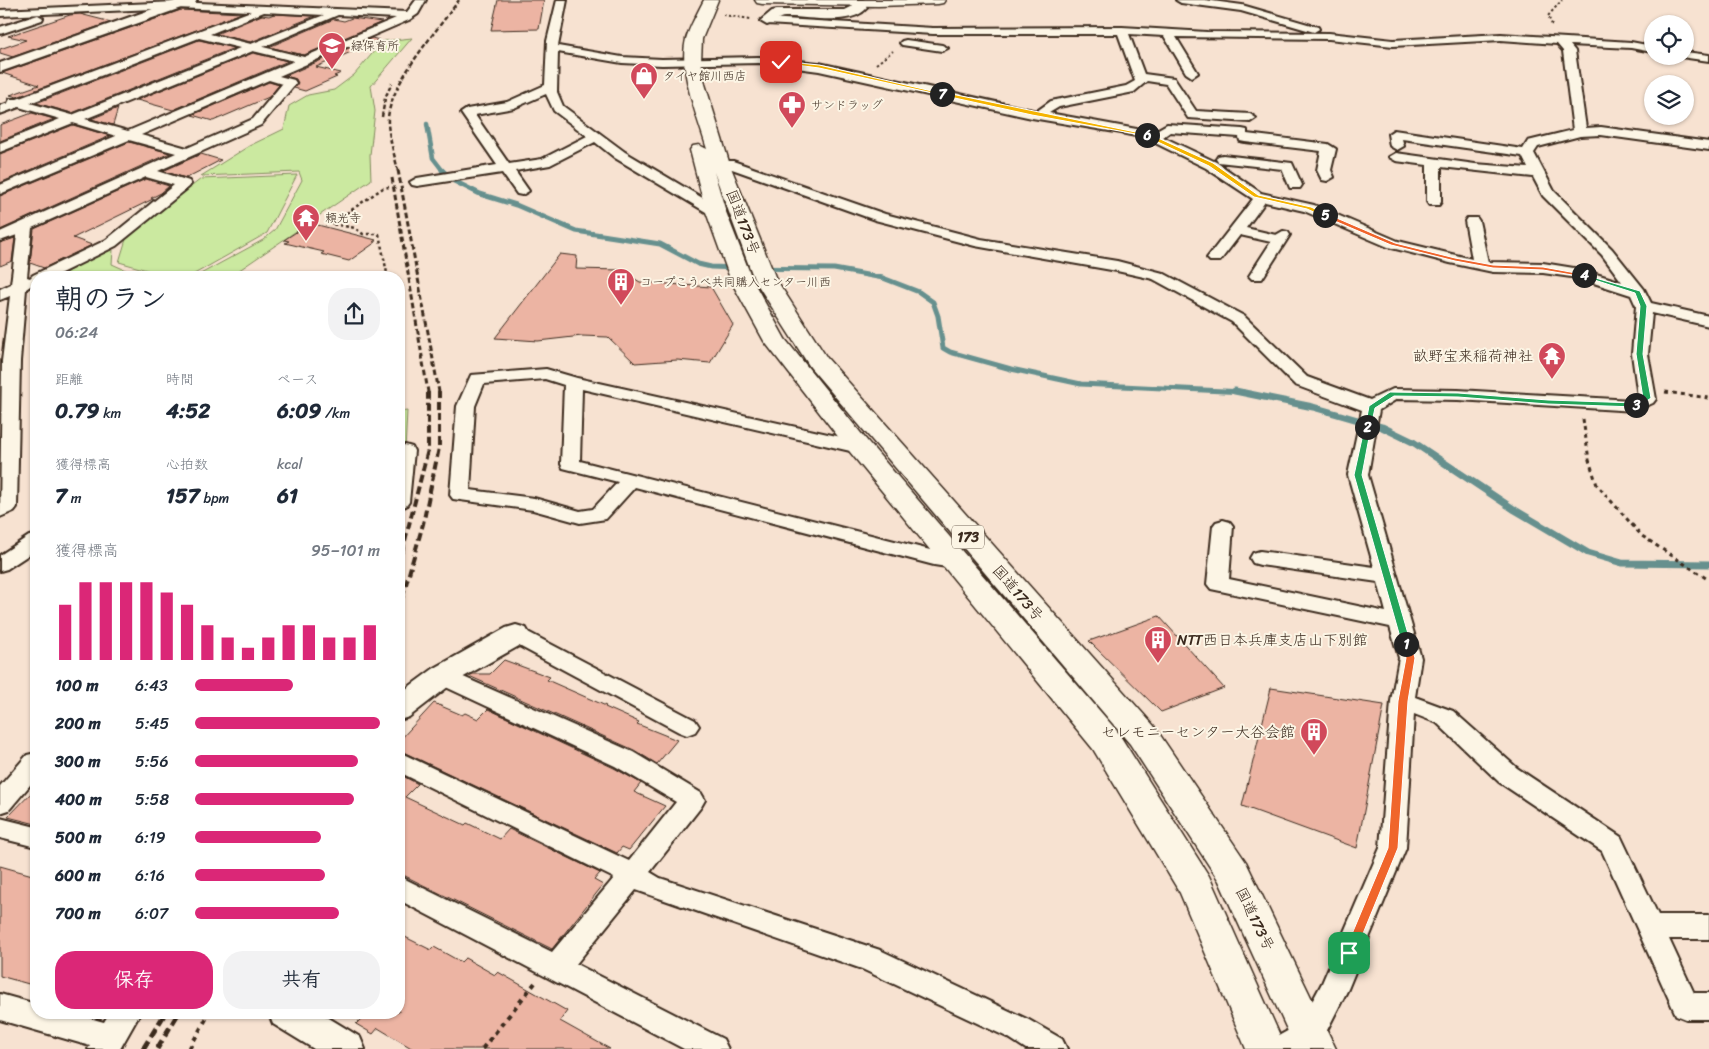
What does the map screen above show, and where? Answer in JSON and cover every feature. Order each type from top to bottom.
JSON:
[{"type":"main road","points":[[762,0],[858,2],[938,0]]},
{"type":"main road","name":"国道173号","points":[[703,4],[694,39],[684,61],[697,84],[712,165],[716,212],[742,281],[776,341],[859,447],[1105,740],[1196,887],[1266,1049]]},
{"type":"main road","name":"国道173号","points":[[712,165],[765,279],[818,362],[1142,735],[1233,874],[1313,1042]]},
{"type":"street","points":[[0,31],[61,10],[72,0]]},
{"type":"street","points":[[0,68],[190,0]]},
{"type":"street","points":[[0,190],[410,15],[420,0]]},
{"type":"street","points":[[562,0],[553,48],[551,87],[551,92],[558,108],[620,155],[716,212]]},
{"type":"street","points":[[1181,0],[1242,8],[1343,37]]},
{"type":"street","points":[[767,21],[777,14],[785,13],[848,14],[860,8],[858,2]]},
{"type":"street","points":[[0,13],[176,5],[410,15]]},
{"type":"street","points":[[874,7],[874,26]]},
{"type":"street","points":[[0,110],[265,9]]},
{"type":"street","points":[[0,148],[340,13]]},
{"type":"street","points":[[767,21],[920,30],[1122,30],[1168,33],[1343,37],[1392,43],[1501,38],[1644,48]]},
{"type":"street","points":[[841,38],[854,25]]},
{"type":"street","points":[[902,47],[920,30]]},
{"type":"street","points":[[1041,115],[1043,111],[1055,104],[1081,97],[1130,89],[1141,82],[1122,30]]},
{"type":"street","points":[[1168,33],[1192,73]]},
{"type":"street","points":[[199,34],[304,60]]},
{"type":"street","points":[[1561,41],[1569,51],[1580,132]]},
{"type":"street","points":[[902,47],[942,48]]},
{"type":"street","points":[[553,48],[622,60],[759,60],[819,67],[1041,115],[1121,129],[1153,138],[1217,162],[1287,166],[1295,185]]},
{"type":"street","points":[[1694,56],[1709,58]]},
{"type":"street","points":[[0,237],[256,122],[290,83],[267,76]]},
{"type":"street","points":[[1140,78],[1170,81],[1192,115],[1250,118],[1244,125],[1242,146],[1217,162]]},
{"type":"street","points":[[522,191],[467,114],[510,105],[551,87]]},
{"type":"street","points":[[0,98],[189,153]]},
{"type":"street","points":[[1153,138],[1167,128],[1243,135],[1323,147],[1329,149],[1324,170],[1327,177]]},
{"type":"street","points":[[1527,153],[1533,144],[1580,132],[1601,131],[1709,146]]},
{"type":"street","points":[[1527,153],[1394,134],[1396,152],[1434,162],[1538,173]]},
{"type":"street","points":[[417,182],[545,162],[595,137]]},
{"type":"street","points":[[1283,1049],[1313,1042],[1393,848],[1403,701],[1410,658],[1358,475],[1371,408],[1392,394],[1458,395],[1635,406],[1647,398],[1640,354],[1641,299],[1607,252],[1548,193],[1527,153]]},
{"type":"street","points":[[1217,162],[1256,196],[1309,208],[1393,244],[1482,264],[1543,268],[1580,274],[1641,299],[1709,321]]},
{"type":"street","points":[[1434,162],[1434,202]]},
{"type":"street","points":[[712,165],[733,165],[880,217],[980,243],[1117,266],[1158,276],[1238,319],[1301,381],[1371,408]]},
{"type":"street","points":[[52,271],[111,243],[184,184],[146,172]]},
{"type":"street","points":[[1215,258],[1262,197]]},
{"type":"street","points":[[1472,222],[1482,264]]},
{"type":"street","points":[[0,511],[7,507],[4,432],[6,364],[18,287],[24,226]]},
{"type":"street","points":[[1237,230],[1281,238],[1256,276]]},
{"type":"street","points":[[0,296],[30,281]]},
{"type":"street","points":[[631,480],[599,514],[580,517],[534,504],[460,495],[466,406],[477,379],[546,374],[845,446],[859,447]]},
{"type":"street","points":[[573,382],[570,464],[934,558],[953,561]]},
{"type":"street","points":[[1223,526],[1218,584],[1400,622]]},
{"type":"street","points":[[0,564],[30,545]]},
{"type":"street","points":[[1260,558],[1386,576]]},
{"type":"street","points":[[405,704],[443,676],[516,635],[687,726]]},
{"type":"street","points":[[443,676],[624,759],[692,800],[633,876],[553,966]]},
{"type":"street","points":[[1403,701],[1445,717],[1508,775],[1612,844],[1686,1006],[1709,1006]]},
{"type":"street","points":[[405,764],[651,886],[870,959],[1019,1029],[1052,1049]]},
{"type":"street","points":[[0,803],[30,769]]},
{"type":"street","points":[[0,828],[30,836]]},
{"type":"street","points":[[405,890],[713,1049]]},
{"type":"street","points":[[1650,927],[1709,927]]},
{"type":"street","points":[[0,1007],[30,1017]]},
{"type":"street","points":[[36,1019],[107,1043],[122,1019]]},
{"type":"street","points":[[298,1019],[347,1049]]},
{"type":"path","points":[[1561,41],[1548,16],[1562,0]]},
{"type":"path","points":[[703,4],[767,21]]},
{"type":"path","points":[[862,76],[893,50],[902,47]]},
{"type":"path","points":[[387,271],[379,234],[363,234],[355,228],[330,224],[383,188],[390,187]]},
{"type":"path","points":[[1646,389],[1709,398]]},
{"type":"path","points":[[1581,404],[1589,460],[1597,485],[1642,536],[1709,580]]},
{"type":"path","points":[[482,1049],[553,966]]},
{"type":"path","points":[[189,1049],[206,1019]]},
{"type":"green space","points":[[412,38],[371,86],[375,111],[370,155],[371,180],[238,271],[206,271],[263,240],[275,230],[302,180],[299,172],[201,176],[249,146],[284,129],[289,106],[308,95],[334,90],[354,75],[383,41]]},
{"type":"green space","points":[[297,175],[267,233],[200,271],[150,271],[119,262],[127,236],[201,179]]},
{"type":"green space","points":[[105,248],[113,250],[112,264],[128,271],[69,271]]},
{"type":"green space","points":[[405,411],[407,411],[405,451]]},
{"type":"building","points":[[498,0],[544,0],[539,29],[491,30]]},
{"type":"building","points":[[181,10],[242,13],[17,97],[10,95],[39,85],[2,73]]},
{"type":"building","points":[[80,14],[111,22],[13,57],[0,53],[0,49],[26,40],[8,36],[70,15]]},
{"type":"building","points":[[274,14],[315,16],[251,42],[216,34],[262,15],[269,16]]},
{"type":"building","points":[[352,18],[382,22],[304,55],[269,47],[334,19],[344,21]]},
{"type":"building","points":[[372,38],[379,40],[316,67],[341,73],[334,76],[337,77],[305,91],[294,88],[298,83],[296,79],[285,76]]},
{"type":"building","points":[[199,40],[234,48],[72,113],[36,103]]},
{"type":"building","points":[[253,53],[288,61],[173,110],[137,100]]},
{"type":"building","points":[[269,82],[279,85],[269,97],[213,121],[192,115]]},
{"type":"building","points":[[118,108],[113,125],[91,119]]},
{"type":"building","points":[[32,113],[54,119],[0,141],[0,125]]},
{"type":"building","points":[[73,125],[110,136],[0,183],[0,154]]},
{"type":"building","points":[[129,142],[170,153],[0,230],[0,196]]},
{"type":"building","points":[[201,154],[221,160],[186,178],[163,171]]},
{"type":"building","points":[[146,179],[169,186],[151,198],[153,199],[73,238],[92,245],[44,268],[30,263],[34,229]]},
{"type":"building","name":"頼光寺","points":[[310,223],[376,240],[373,242],[376,242],[349,261],[321,254],[324,252],[285,243],[289,241],[284,240]]},
{"type":"building","points":[[15,238],[12,261],[0,266],[0,243]]},
{"type":"building","name":"コープこうべ共同購入センター川西","points":[[560,254],[577,256],[576,269],[620,270],[640,282],[711,287],[733,325],[710,363],[677,360],[635,363],[608,337],[582,336],[538,341],[495,338]]},
{"type":"building","name":"NTT西日本兵庫支店山下別館","points":[[1159,616],[1224,688],[1161,712],[1089,641]]},
{"type":"building","points":[[504,660],[550,677],[547,680],[639,722],[637,724],[677,740],[657,764],[634,750],[469,676],[473,674],[490,674]]},
{"type":"building","name":"セレモニーセンター大谷会館","points":[[1271,688],[1384,705],[1357,848],[1242,806]]},
{"type":"building","points":[[434,703],[462,715],[465,713],[478,719],[488,709],[614,768],[641,783],[634,792],[665,806],[629,850],[622,847],[617,853],[405,753],[405,734]]},
{"type":"building","points":[[405,777],[418,784],[405,797]]},
{"type":"building","points":[[30,794],[30,822],[8,817]]},
{"type":"building","points":[[405,797],[500,839],[509,829],[600,873],[594,880],[603,885],[552,949],[405,876]]},
{"type":"building","points":[[0,866],[30,874],[30,984],[0,976]]},
{"type":"building","points":[[405,937],[431,950],[434,947],[461,962],[465,958],[495,975],[498,972],[567,1011],[560,1021],[610,1049],[413,1049],[378,1028],[373,1034],[356,1024],[361,1019],[405,1019]]},
{"type":"waterway","points":[[427,124],[433,158],[443,171]]},
{"type":"waterway","points":[[443,171],[454,181],[480,194],[516,205],[576,231],[660,244],[698,264],[711,267],[737,268],[834,269],[883,278],[919,292],[933,302],[938,316],[943,348],[950,352],[1011,369],[1081,384],[1239,392]]},
{"type":"waterway","points":[[1239,392],[1244,392]]},
{"type":"waterway","points":[[1239,392],[1313,407],[1382,427],[1413,442],[1515,510],[1588,553],[1622,563],[1709,564]]},
{"type":"tunnel","points":[[870,0],[874,7]]},
{"type":"railway","points":[[398,171],[388,124],[391,104],[397,88],[416,57],[459,0]]},
{"type":"railway","points":[[382,117],[385,98],[392,83]]},
{"type":"railway","points":[[398,170],[439,392]]},
{"type":"railway","points":[[392,178],[428,392]]},
{"type":"railway","points":[[405,540],[428,450],[428,392]]},
{"type":"railway","points":[[405,588],[423,524],[439,448],[439,392]]},
{"type":"railway","points":[[143,1049],[162,1019]]},
{"type":"railway","points":[[157,1049],[175,1019]]},
{"type":"place","name":"緑保育所","points":[[332,70]]},
{"type":"place","name":"タイヤ館川西店","points":[[644,100]]},
{"type":"place","name":"サンドラッグ","points":[[792,129]]},
{"type":"place","name":"頼光寺","points":[[306,242]]},
{"type":"place","name":"コープこうべ共同購入センター川西","points":[[621,306]]},
{"type":"place","name":"畝野宝来稲荷神社","points":[[1552,380]]},
{"type":"place","name":"NTT西日本兵庫支店山下別館","points":[[1158,664]]},
{"type":"place","name":"セレモニーセンター大谷会館","points":[[1314,756]]},
{"type":"route","points":[[781,62],[819,67],[1032,114],[1149,135],[1211,164],[1256,196],[1309,208],[1393,244],[1455,260],[1493,267],[1543,268],[1580,274],[1638,292],[1644,306],[1640,333],[1640,354],[1647,398],[1635,406],[1458,395],[1392,394],[1371,408],[1358,475],[1410,658],[1403,701],[1393,848],[1349,953]]}]
